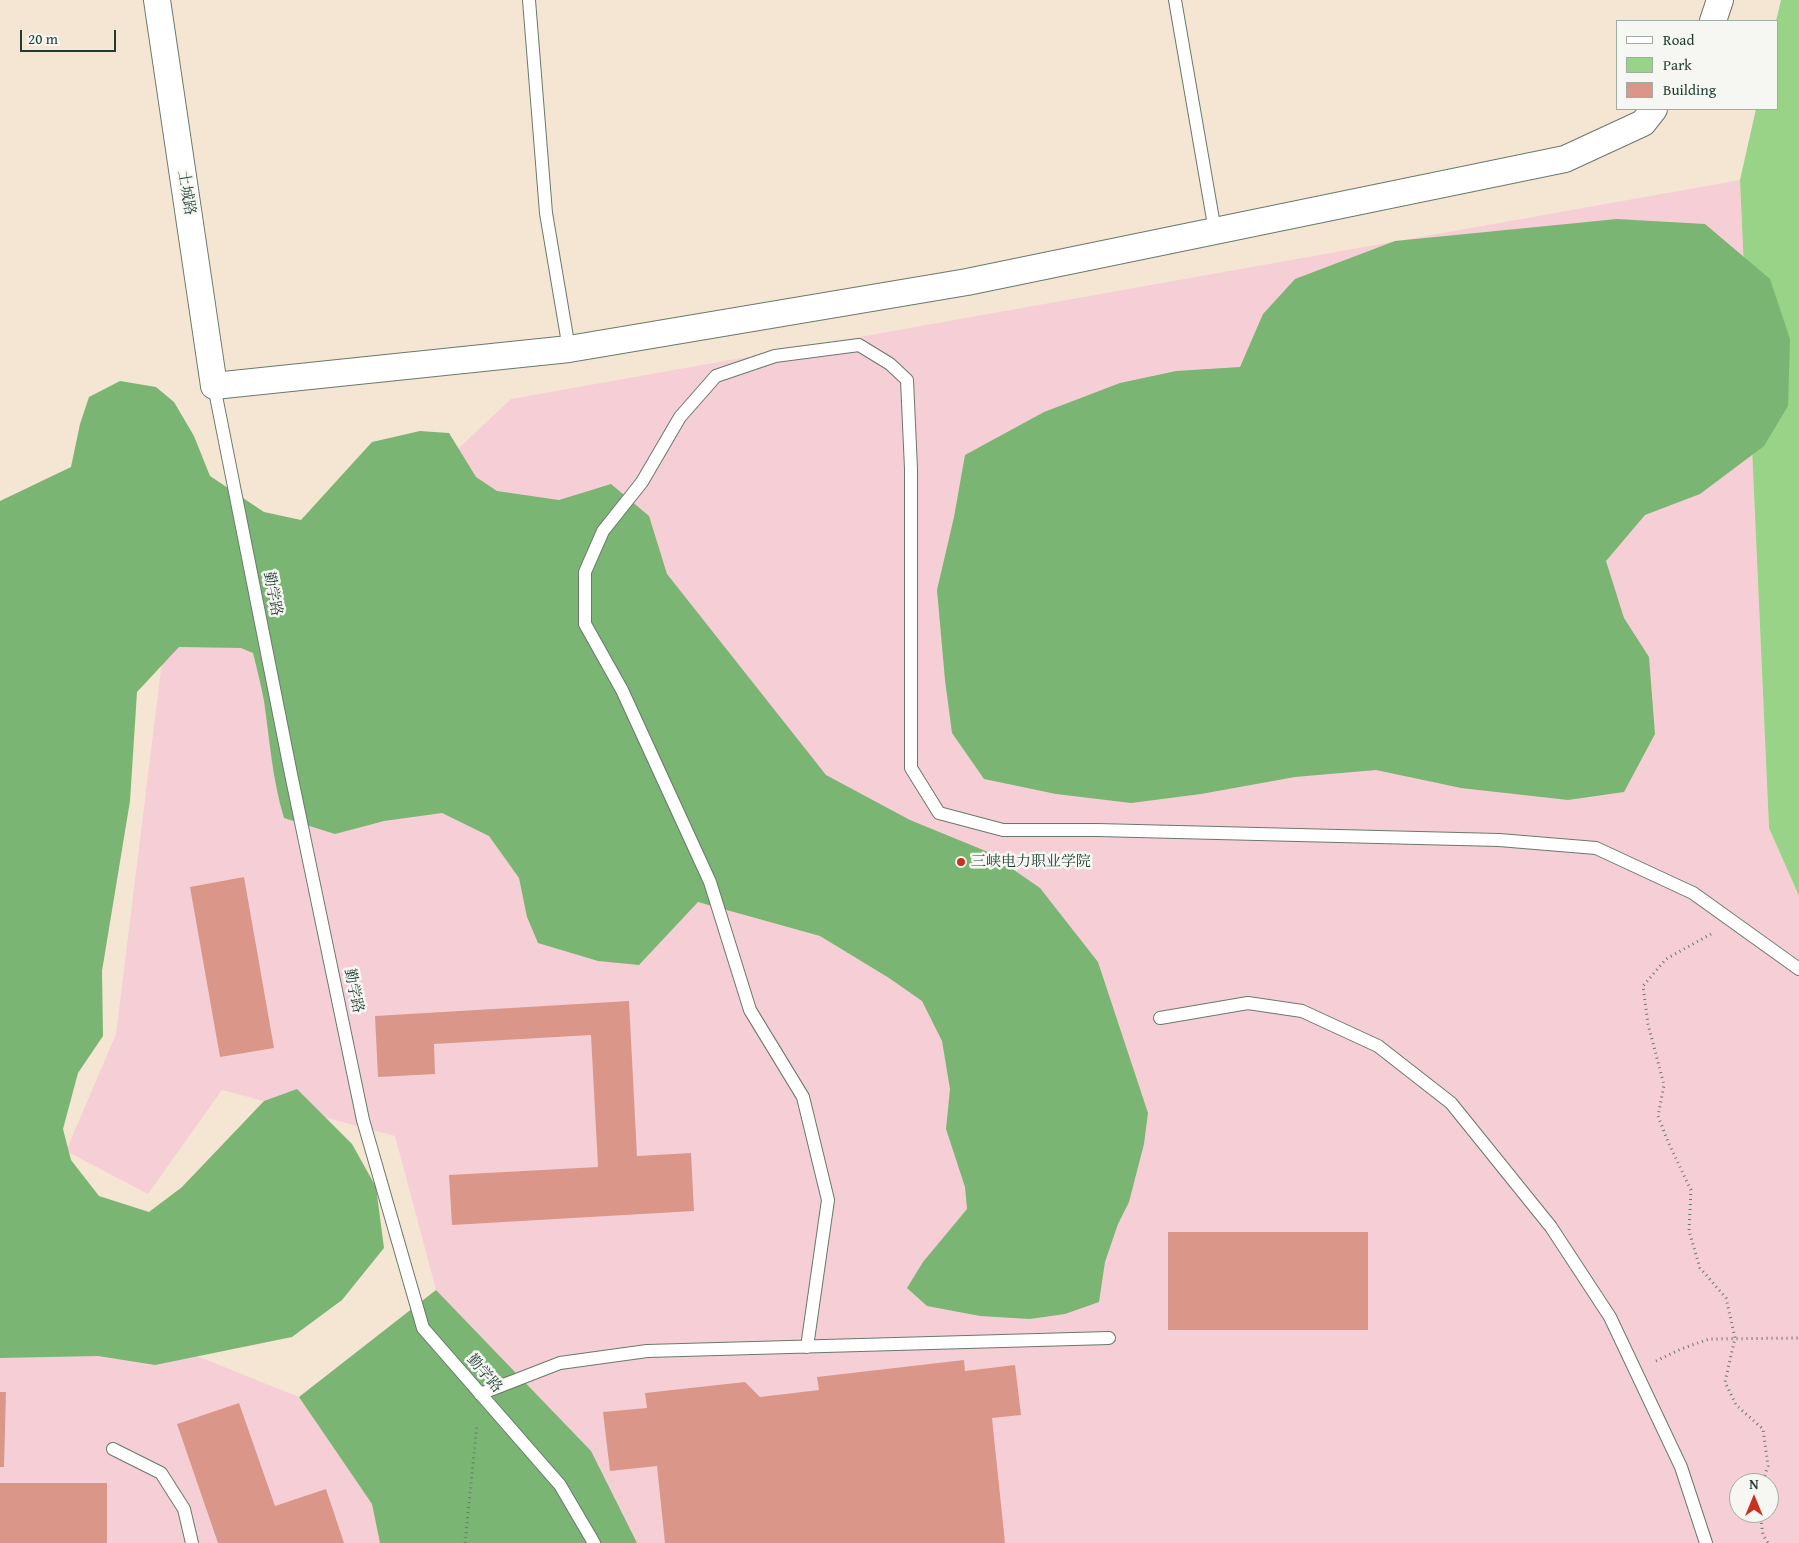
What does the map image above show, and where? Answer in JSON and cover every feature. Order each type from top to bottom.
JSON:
[{"type":"street","name":"土城路","points":[[157,0],[214,386]]},
{"type":"street","points":[[1713,20],[1720,0]]},
{"type":"street","points":[[214,386],[569,349],[967,282],[1565,159],[1643,123],[1653,110]]},
{"type":"lane","points":[[529,0],[546,213],[569,349]]},
{"type":"lane","points":[[1175,0],[1215,231]]},
{"type":"lane","points":[[807,1347],[828,1200],[803,1097],[750,1010],[710,882],[622,690],[585,624],[585,572],[603,531],[642,482],[680,417],[716,376],[775,356],[859,345],[890,364],[907,380],[911,469],[911,768],[938,813],[1003,830],[1096,830],[1499,840],[1596,848],[1693,893],[1799,969]]},
{"type":"lane","name":"勤学路","points":[[214,386],[291,774],[363,1120],[423,1328],[560,1485],[594,1543]]},
{"type":"lane","points":[[1160,1018],[1248,1003],[1302,1011],[1378,1046],[1452,1103],[1551,1228],[1610,1317],[1681,1467],[1706,1543]]},
{"type":"lane","points":[[480,1394],[560,1363],[647,1351],[1109,1338]]},
{"type":"lane","points":[[113,1449],[161,1472],[184,1509],[192,1543]]},
{"type":"path","points":[[1733,922],[1666,959],[1643,986],[1648,1024],[1664,1085],[1658,1116],[1691,1190],[1689,1231],[1700,1268],[1726,1298],[1734,1338],[1725,1382],[1736,1405],[1763,1428],[1768,1466],[1766,1473]]},
{"type":"path","points":[[1635,1371],[1681,1349],[1709,1339],[1799,1338]]},
{"type":"path","points":[[465,1543],[480,1394]]},
{"type":"path","points":[[1761,1523],[1763,1535],[1768,1543]]},
{"type":"shaded area","name":"三峡电力职业学院","points":[[1740,180],[1769,828],[1799,896],[1799,1543],[0,1543],[0,1277],[299,1397],[436,1290],[395,1136],[222,1090],[148,1194],[66,1151],[116,1034],[165,637],[288,608],[511,399]]},
{"type":"green space","points":[[1781,0],[1799,0],[1799,896],[1769,828],[1740,180],[1756,110],[1779,110],[1779,20],[1776,20]]},
{"type":"green space","points":[[1617,219],[1705,224],[1770,279],[1790,339],[1788,406],[1764,446],[1700,494],[1645,515],[1606,561],[1624,618],[1649,657],[1655,734],[1624,792],[1568,800],[1461,788],[1376,770],[1295,777],[1201,794],[1131,803],[1056,794],[984,779],[952,733],[937,590],[954,517],[965,455],[1044,412],[1120,383],[1176,371],[1240,367],[1263,314],[1295,279],[1395,241]]},
{"type":"green space","points":[[120,381],[156,387],[174,402],[194,436],[210,476],[264,512],[301,520],[372,442],[420,431],[449,433],[476,477],[497,491],[559,500],[611,484],[649,516],[667,574],[826,775],[910,820],[988,852],[1040,888],[1098,962],[1148,1113],[1144,1144],[1129,1202],[1118,1224],[1105,1262],[1099,1302],[1065,1314],[1030,1319],[980,1316],[927,1306],[907,1288],[923,1262],[967,1209],[965,1187],[946,1129],[950,1089],[942,1041],[922,1001],[889,978],[820,936],[698,902],[639,965],[598,961],[538,943],[527,917],[519,878],[489,836],[442,813],[384,821],[335,834],[284,818],[274,774],[264,701],[253,653],[241,648],[179,647],[137,692],[130,801],[102,971],[103,1036],[78,1073],[63,1129],[71,1160],[99,1196],[149,1212],[182,1187],[264,1101],[297,1089],[352,1144],[376,1187],[384,1248],[342,1300],[292,1337],[155,1365],[98,1356],[0,1358],[0,501],[71,467],[80,424],[89,397]]},
{"type":"green space","points":[[436,1290],[591,1451],[637,1543],[380,1543],[372,1504],[299,1397]]},
{"type":"building","points":[[244,877],[274,1048],[220,1057],[190,887]]},
{"type":"building","points":[[629,1001],[637,1156],[691,1153],[694,1211],[452,1225],[449,1175],[598,1167],[591,1035],[434,1044],[435,1074],[378,1077],[375,1016]]},
{"type":"building","points":[[1168,1232],[1368,1232],[1368,1330],[1168,1330]]},
{"type":"building","points":[[964,1360],[965,1371],[1015,1365],[1021,1415],[992,1418],[1005,1543],[665,1543],[657,1466],[610,1471],[603,1412],[647,1408],[645,1393],[745,1382],[760,1397],[819,1390],[817,1377]]},
{"type":"building","points":[[0,1392],[6,1392],[4,1467],[0,1467]]},
{"type":"building","points":[[239,1403],[275,1506],[326,1489],[344,1543],[218,1543],[177,1424]]},
{"type":"building","points":[[0,1483],[107,1483],[107,1543],[0,1543]]},
{"type":"place","name":"三峡电力职业学院","points":[[961,862]]}]
